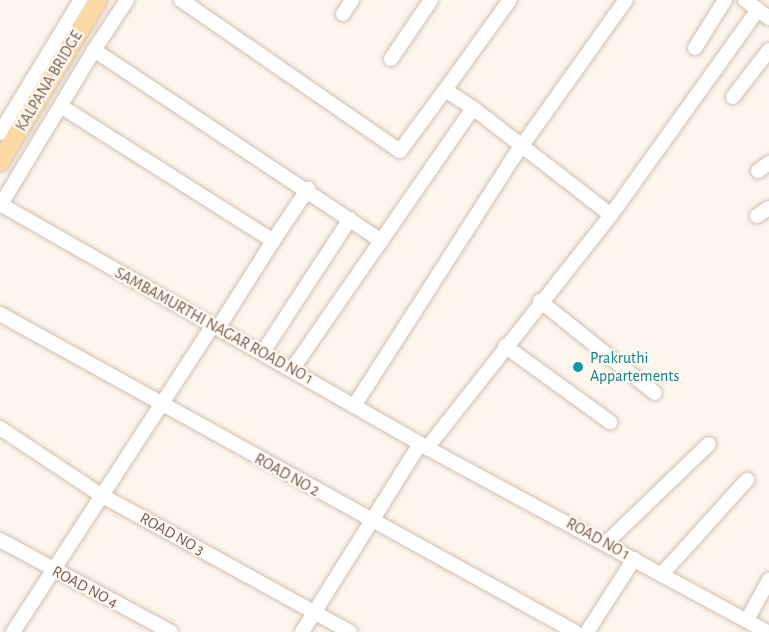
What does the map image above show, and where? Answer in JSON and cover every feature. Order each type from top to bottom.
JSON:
[{"type":"main road","name":"KALPANA BRIDGE","points":[[0,162],[99,0]]},
{"type":"street","points":[[0,133],[81,0]]},
{"type":"street","points":[[0,205],[127,0]]},
{"type":"street","points":[[181,0],[400,151],[510,0]]},
{"type":"street","points":[[343,14],[352,0]]},
{"type":"street","points":[[391,59],[431,0]]},
{"type":"street","points":[[354,406],[521,146],[626,0]]},
{"type":"street","points":[[695,48],[725,0]]},
{"type":"street","points":[[302,632],[371,522],[424,446],[611,215],[764,14],[745,0]]},
{"type":"street","points":[[94,50],[308,189],[381,241]]},
{"type":"street","points":[[733,97],[769,50]]},
{"type":"street","points":[[445,90],[472,108],[611,215]]},
{"type":"street","points":[[62,106],[273,241]]},
{"type":"street","points":[[293,368],[472,108]]},
{"type":"street","points":[[13,632],[159,404],[308,189]]},
{"type":"street","name":"SAMBAMURTHI NAGAR ROAD NO 1","points":[[0,205],[293,368],[424,446]]},
{"type":"street","points":[[757,216],[769,208]]},
{"type":"street","points":[[263,352],[350,219]]},
{"type":"street","points":[[540,301],[655,393]]},
{"type":"street","name":"ROAD NO 2","points":[[0,314],[371,522],[575,632]]},
{"type":"street","points":[[505,346],[610,422]]},
{"type":"street","name":"ROAD NO 3","points":[[0,428],[100,495],[350,632]]},
{"type":"street","points":[[605,544],[709,444]]},
{"type":"street","name":"ROAD NO 1","points":[[424,446],[768,632]]},
{"type":"street","points":[[662,574],[747,480]]},
{"type":"street","name":"ROAD NO 4","points":[[0,540],[171,632]]},
{"type":"street","points":[[587,632],[634,559]]},
{"type":"street","points":[[747,620],[769,580]]},
{"type":"place","name":"Prakruthi Appartements","points":[[578,367]]}]
